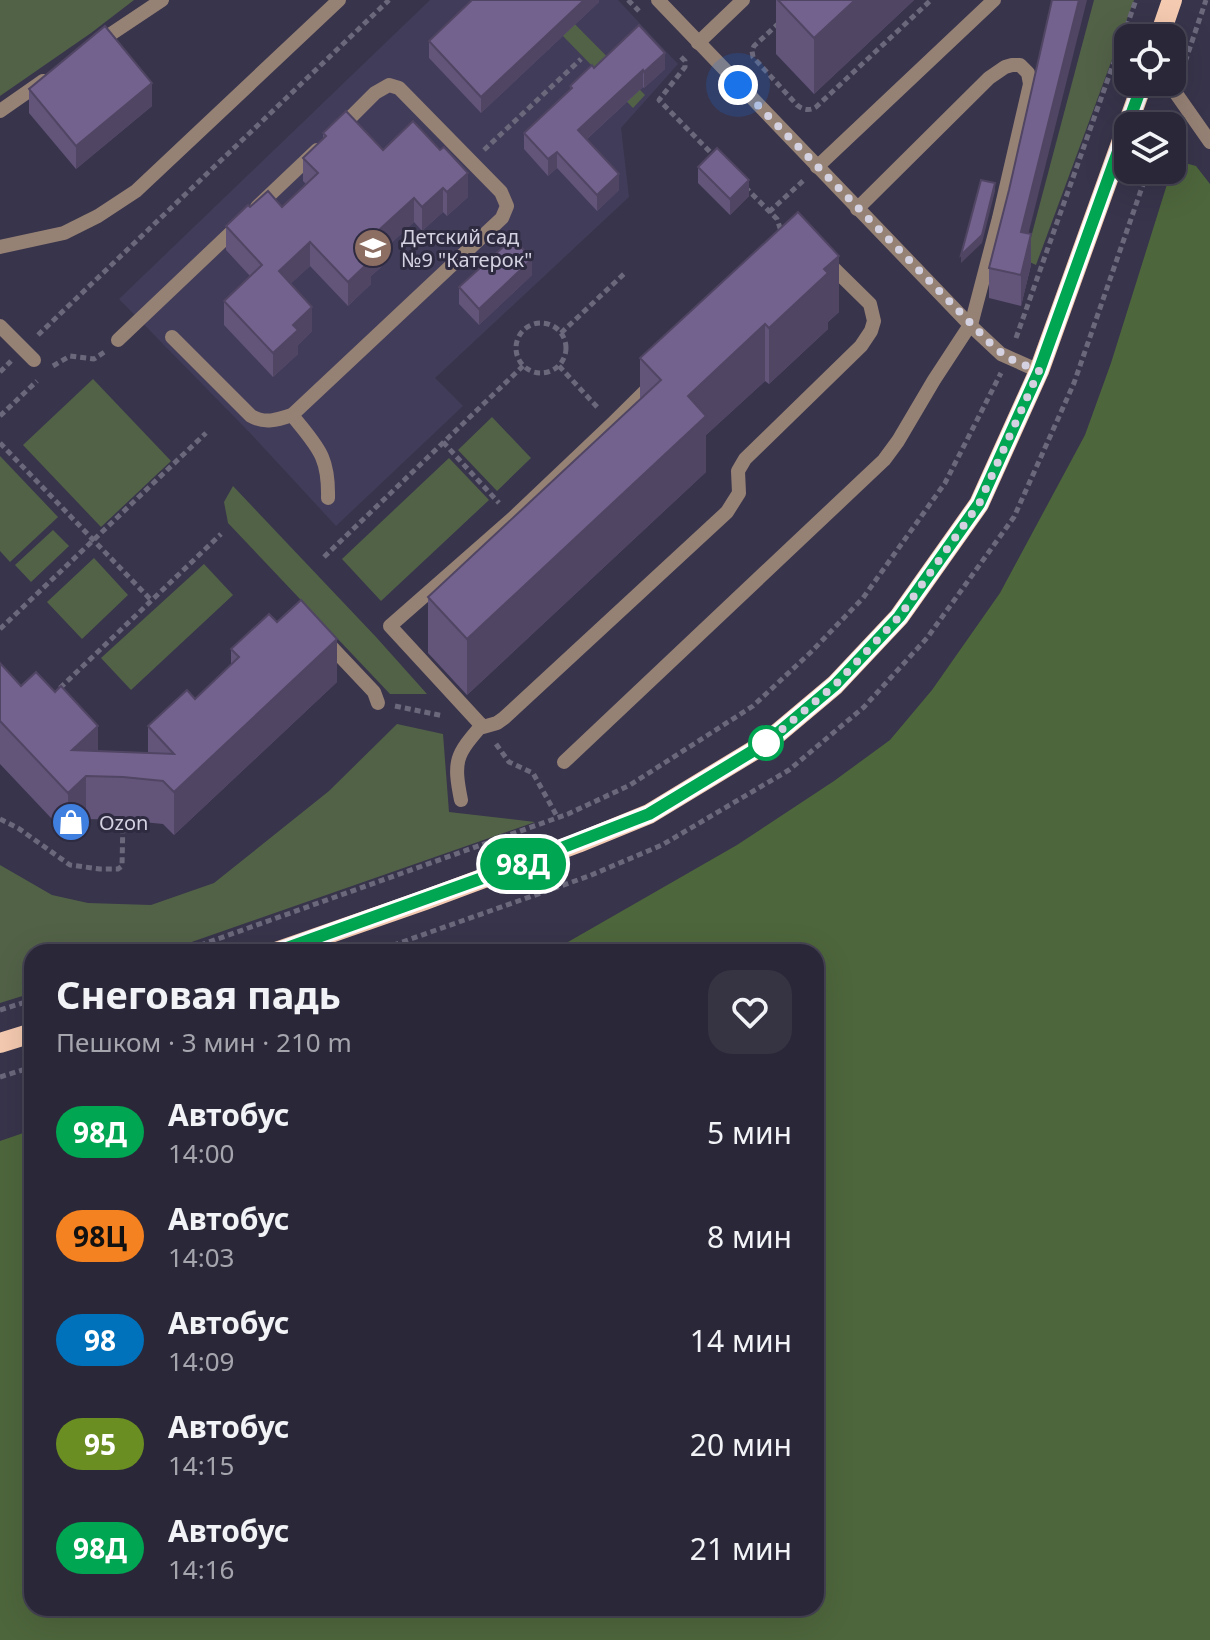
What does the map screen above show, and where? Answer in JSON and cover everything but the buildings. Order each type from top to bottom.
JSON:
[{"type":"main road","points":[[1164,24],[1172,0]]},
{"type":"main road","points":[[299,944],[439,895],[649,814],[766,743],[835,685],[899,617],[979,504],[1039,371],[1138,96]]},
{"type":"main road","points":[[0,1043],[24,1036]]},
{"type":"lane","points":[[81,55],[162,0]]},
{"type":"lane","points":[[0,247],[64,233],[98,216],[136,191],[339,0]]},
{"type":"lane","points":[[658,0],[971,325],[1001,354],[1039,371]]},
{"type":"lane","points":[[698,43],[743,0]]},
{"type":"lane","points":[[817,167],[994,0]]},
{"type":"lane","points":[[564,762],[884,460],[898,441],[971,325],[1027,98],[1030,78],[1026,69],[1012,65],[989,78],[857,209]]},
{"type":"lane","points":[[0,111],[60,70]]},
{"type":"lane","points":[[118,340],[375,93],[389,85],[399,88],[472,162],[501,192],[507,206],[502,218],[292,415],[266,422],[251,416],[172,337]]},
{"type":"lane","points":[[1177,96],[1210,142]]},
{"type":"lane","points":[[461,800],[456,775],[461,749],[481,725],[497,723],[504,718],[727,512],[739,493],[738,471],[745,459],[861,346],[871,331],[874,312],[870,304],[810,245],[803,243],[789,249],[513,518],[390,626],[481,725]]},
{"type":"lane","points":[[0,326],[29,355]]},
{"type":"lane","points":[[292,415],[322,454],[329,475],[328,498]]},
{"type":"lane","points":[[309,623],[374,692],[378,703]]},
{"type":"path","points":[[0,372],[29,355],[389,0]]},
{"type":"path","points":[[628,0],[647,20]]},
{"type":"path","points":[[781,21],[754,46],[753,57],[797,105],[813,109],[931,0]]},
{"type":"path","points":[[204,944],[558,818],[630,785],[753,706],[811,652],[863,598],[945,483],[1008,358],[1136,0]]},
{"type":"path","points":[[1186,50],[1206,0]]},
{"type":"path","points":[[675,51],[685,61],[685,67],[659,100],[725,167]]},
{"type":"path","points":[[472,162],[581,59]]},
{"type":"path","points":[[769,212],[817,167]]},
{"type":"path","points":[[736,178],[777,219],[789,249]]},
{"type":"path","points":[[397,944],[589,876],[662,845],[789,770],[864,707],[927,638],[1014,517],[1074,383],[1143,184]]},
{"type":"path","points":[[561,333],[626,272]]},
{"type":"path","points":[[544,322],[561,333],[567,346],[559,366],[541,373],[523,366],[518,360],[515,344],[525,328],[544,322]]},
{"type":"path","points":[[50,368],[70,356],[94,359],[118,340]]},
{"type":"path","points":[[324,557],[523,366]]},
{"type":"path","points":[[559,366],[613,423]]},
{"type":"path","points":[[0,416],[40,378]]},
{"type":"path","points":[[0,629],[206,433]]},
{"type":"path","points":[[443,442],[513,518]]},
{"type":"path","points":[[0,443],[151,600]]},
{"type":"path","points":[[60,688],[221,534]]},
{"type":"path","points":[[378,703],[481,725],[509,762],[533,773],[558,818]]},
{"type":"path","points":[[0,819],[70,865],[100,869],[118,869],[122,866],[123,820]]},
{"type":"path","points":[[0,1010],[24,1002]]},
{"type":"path","points":[[0,1077],[24,1070]]},
{"type":"shaded area","name":"Детский сад №9 \"Катерок\"","points":[[430,0],[618,0],[678,64],[621,128],[629,197],[435,378],[463,406],[336,526],[119,299]]},
{"type":"green space","points":[[0,0],[134,0],[0,96]]},
{"type":"green space","points":[[528,0],[551,0],[645,95],[633,108]]},
{"type":"green space","points":[[1094,0],[1134,0],[1125,24],[1114,24],[1114,54],[1036,265],[1025,260]]},
{"type":"green space","points":[[1186,163],[1196,166],[1210,184],[1210,1640],[0,1640],[0,1141],[24,1133],[24,1616],[824,1616],[824,944],[564,944],[737,845],[890,740],[932,690],[1000,593],[1085,435],[1167,184],[1186,184]]},
{"type":"green space","points":[[93,379],[171,461],[101,527],[23,445]]},
{"type":"green space","points":[[492,417],[531,458],[497,491],[458,450]]},
{"type":"green space","points":[[0,456],[58,517],[10,562],[0,551]]},
{"type":"green space","points":[[449,458],[489,500],[381,601],[342,559]]},
{"type":"green space","points":[[233,486],[427,694],[390,694],[228,523],[224,502]]},
{"type":"green space","points":[[53,530],[69,546],[31,582],[15,565]]},
{"type":"green space","points":[[94,558],[128,595],[82,639],[47,602]]},
{"type":"green space","points":[[204,564],[233,595],[131,690],[101,658]]},
{"type":"green space","points":[[397,724],[443,734],[449,812],[535,822],[186,944],[24,944],[24,996],[0,1003],[0,865],[52,895],[88,903],[151,905],[214,883],[329,791]]},
{"type":"bus line","name":"98Д","points":[[299,944],[425,900],[649,814],[766,743],[835,685],[899,617],[979,504],[1039,371],[1138,96]]},
{"type":"place","name":"Детский сад №9 \"Катерок\"","points":[[373,248]]},
{"type":"place","name":"Ozon","points":[[71,822]]},
{"type":"route","points":[[738,85],[1001,354],[1039,371],[979,504],[899,617],[835,685],[766,743]]}]
